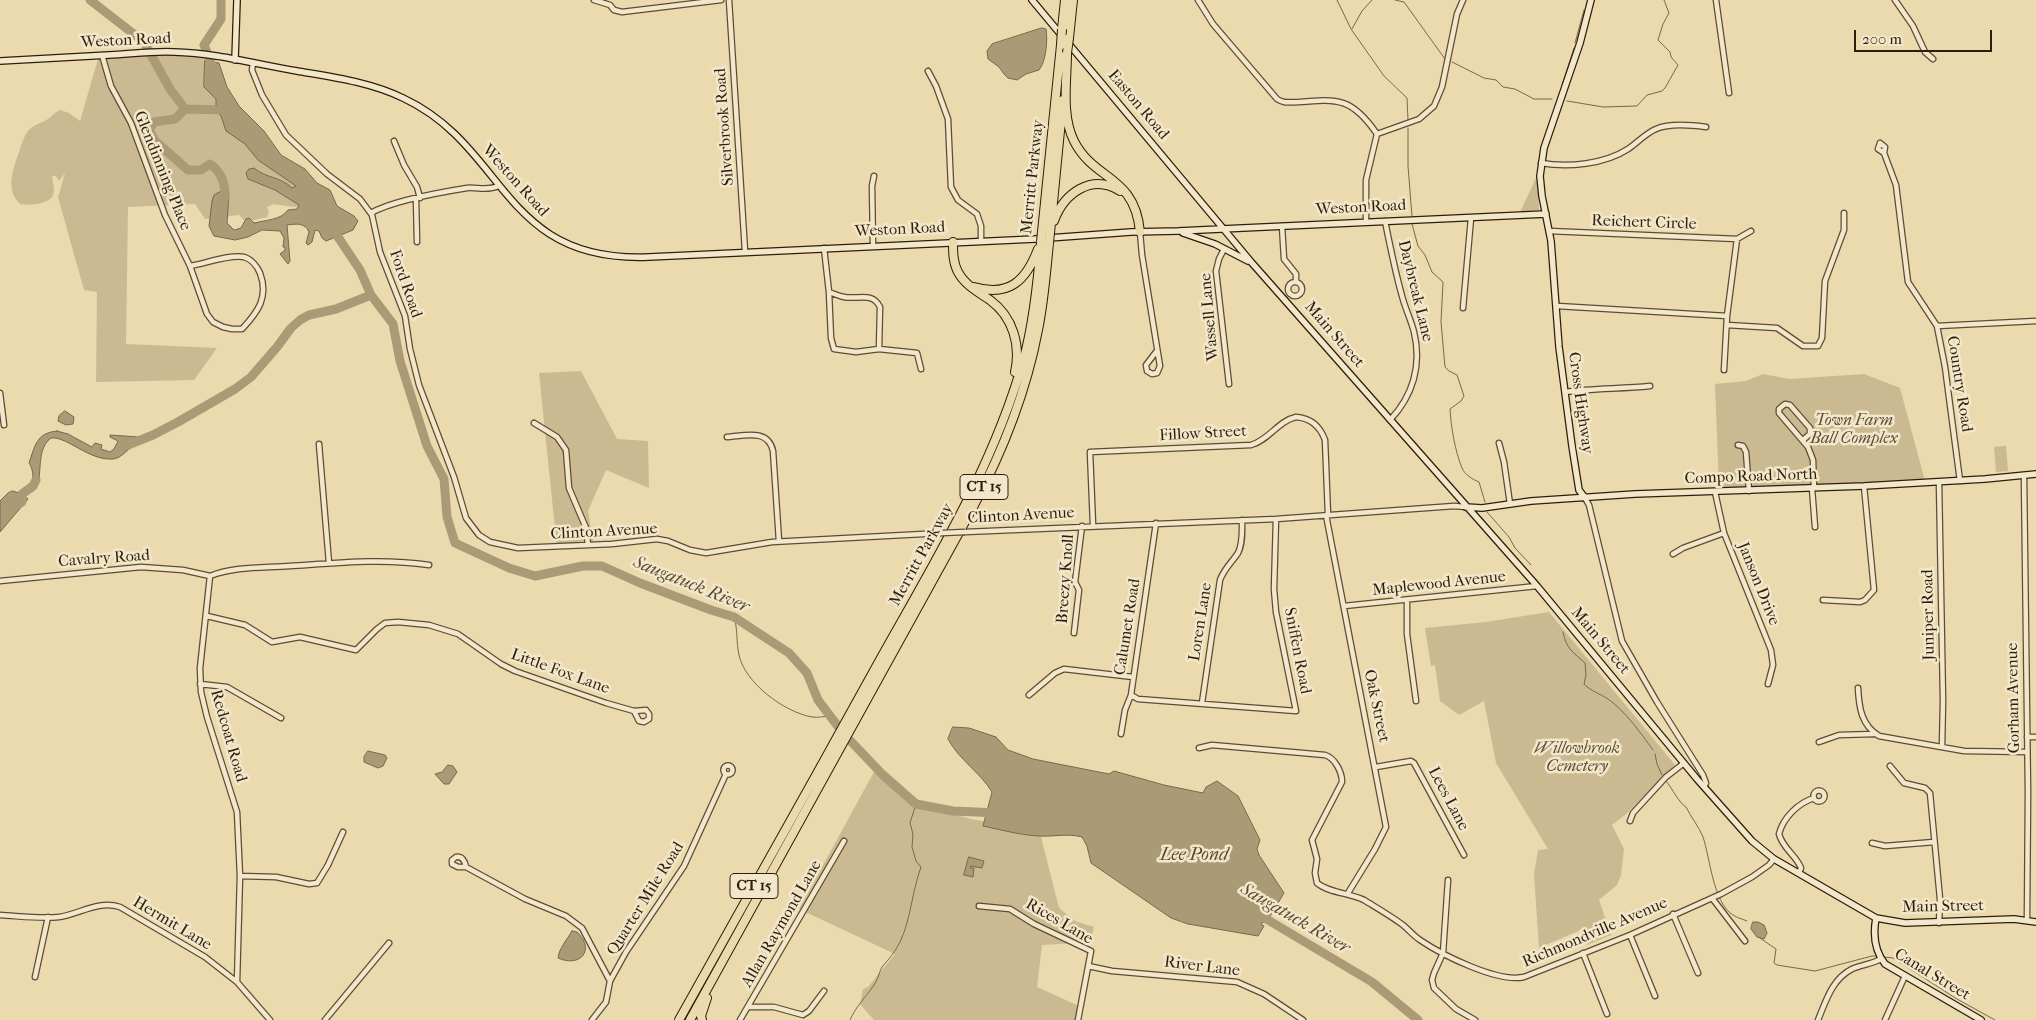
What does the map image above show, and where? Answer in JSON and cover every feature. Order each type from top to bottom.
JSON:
[{"type":"highway","name":"Merritt Parkway","points":[[1046,232],[1065,0]]},
{"type":"highway","name":"Merritt Parkway","points":[[857,709],[980,495],[1005,440],[1022,394],[1038,330],[1046,232],[1073,0]]},
{"type":"highway","points":[[1067,53],[1067,116],[1074,141],[1089,160],[1122,188],[1132,200],[1138,214],[1140,232]]},
{"type":"highway","points":[[1046,232],[1062,204],[1075,192],[1087,186],[1109,185],[1118,189],[1132,200]]},
{"type":"highway","points":[[953,242],[956,267],[964,280],[993,303],[1005,316],[1012,328],[1017,346],[1016,371],[999,431]]},
{"type":"highway","name":"Merritt Parkway","points":[[690,1020],[746,919],[959,517],[999,431],[1018,378],[1028,339],[1045,242]]},
{"type":"highway","points":[[970,286],[990,291],[1002,290],[1013,285],[1028,269],[1045,242]]},
{"type":"highway","name":"Merritt Parkway","points":[[679,1020],[832,755]]},
{"type":"highway","points":[[702,1020],[704,1006],[711,988],[746,919]]},
{"type":"main road","points":[[235,60],[237,0]]},
{"type":"main road","name":"Easton Road","points":[[1032,0],[1223,228]]},
{"type":"main road","name":"Cross Highway","points":[[1585,498],[1579,490],[1559,347],[1557,306],[1549,231],[1541,187],[1541,163],[1548,135],[1584,31],[1590,0]]},
{"type":"main road","name":"Weston Road","points":[[0,61],[163,52],[194,54],[216,56],[357,82],[385,90],[408,100],[426,111],[450,130],[521,212],[540,229],[565,243],[590,252],[611,256],[635,258],[745,251],[1546,214]]},
{"type":"main road","name":"Main Street","points":[[1223,228],[1536,586],[1745,835],[1774,859],[1876,918],[1901,923],[2027,920],[2036,922]]},
{"type":"main road","name":"Weston Road","points":[[1178,231],[1224,249],[1252,263]]},
{"type":"main road","name":"Compo Road North","points":[[1466,507],[1482,508],[1585,498],[1960,481],[2036,474]]},
{"type":"main road","name":"Canal Street","points":[[1876,918],[1874,930],[1875,945],[1881,959],[1905,976],[1981,1020]]},
{"type":"street","points":[[594,0],[610,3],[617,11],[628,12],[720,0]]},
{"type":"street","name":"Silverbrook Road","points":[[729,0],[745,251]]},
{"type":"street","points":[[1198,0],[1213,24],[1276,99],[1285,102],[1326,99],[1340,101],[1357,112],[1377,134]]},
{"type":"street","points":[[1377,134],[1419,120],[1428,114],[1436,104],[1442,87],[1458,11],[1463,0]]},
{"type":"street","points":[[1716,0],[1729,93]]},
{"type":"street","points":[[1895,0],[1913,26],[1925,52],[1933,58]]},
{"type":"street","name":"Glendinning Place","points":[[102,55],[113,92],[130,123],[165,215],[190,266],[207,314],[213,322],[232,329],[242,328],[257,312],[264,292],[261,277],[256,266],[244,258],[235,257],[190,266]]},
{"type":"street","name":"Ford Road","points":[[253,63],[252,70],[262,95],[286,135],[326,174],[357,196],[371,213],[380,252],[405,316],[410,349],[419,385],[454,477],[464,513],[473,529],[490,542]]},
{"type":"street","points":[[928,71],[936,86],[948,119],[951,187],[958,200],[977,214],[981,226],[981,241]]},
{"type":"street","points":[[1541,163],[1566,166],[1582,164],[1621,153],[1658,128],[1706,126]]},
{"type":"street","points":[[1366,222],[1366,180],[1377,134]]},
{"type":"street","points":[[394,141],[404,165],[417,187],[417,242]]},
{"type":"street","name":"Country Road","points":[[1884,153],[1896,185],[1908,282],[1936,326],[1945,368],[1960,481]]},
{"type":"street","points":[[874,176],[872,186],[874,245]]},
{"type":"street","points":[[371,213],[389,205],[469,188],[492,188],[498,186]]},
{"type":"street","points":[[1727,325],[1777,328],[1803,346],[1818,346],[1822,338],[1825,281],[1844,230],[1844,212]]},
{"type":"street","points":[[1464,308],[1471,218]]},
{"type":"street","name":"Daybreak Lane","points":[[1386,221],[1402,297],[1414,332],[1417,355],[1415,377],[1408,396],[1390,420]]},
{"type":"street","points":[[1282,226],[1284,259],[1296,274],[1296,282]]},
{"type":"street","name":"Reichert Circle","points":[[1549,231],[1737,239]]},
{"type":"street","points":[[1724,370],[1727,316],[1737,239],[1751,231]]},
{"type":"street","points":[[1140,232],[1159,370],[1157,373],[1152,374],[1147,371],[1146,365],[1156,352]]},
{"type":"street","points":[[824,248],[829,292],[831,338],[834,350],[846,352],[879,350],[917,353],[921,369]]},
{"type":"street","name":"Wassell Lane","points":[[1224,249],[1219,258],[1216,271],[1229,384]]},
{"type":"street","points":[[829,292],[845,298],[870,298],[878,303],[880,307],[879,350]]},
{"type":"street","points":[[1557,306],[1727,316]]},
{"type":"street","points":[[1936,326],[2036,321]]},
{"type":"street","points":[[1565,392],[1596,388],[1623,389],[1650,386]]},
{"type":"street","points":[[0,393],[4,425]]},
{"type":"street","points":[[1803,440],[1810,434],[1810,428],[1790,405],[1785,404],[1779,409],[1779,413],[1803,440],[1813,460],[1815,528]]},
{"type":"street","name":"Fillow Street","points":[[1093,525],[1090,452],[1251,445],[1260,441],[1285,421],[1296,417],[1315,424],[1323,433],[1325,440],[1327,515]]},
{"type":"street","points":[[534,423],[557,437],[566,450],[569,488],[586,528],[588,545]]},
{"type":"street","points":[[727,437],[758,435],[766,437],[771,444],[779,541]]},
{"type":"street","points":[[1499,442],[1510,504]]},
{"type":"street","points":[[319,444],[329,563]]},
{"type":"street","points":[[1738,445],[1743,446],[1746,452],[1749,491]]},
{"type":"street","name":"Gorham Avenue","points":[[2024,476],[2027,920]]},
{"type":"street","name":"Juniper Road","points":[[1939,482],[1944,701],[1942,747]]},
{"type":"street","points":[[1822,600],[1860,602],[1865,600],[1874,590],[1864,486]]},
{"type":"street","name":"Janson Drive","points":[[1715,492],[1724,533],[1771,650],[1773,665],[1768,684]]},
{"type":"street","name":"Cross Highway","points":[[1585,498],[1589,505],[1622,641],[1647,686],[1704,775],[1706,783],[1704,787]]},
{"type":"street","name":"Clinton Avenue","points":[[490,542],[518,548],[588,545],[657,539],[668,541],[690,550],[709,553],[779,541],[1093,525],[1276,519],[1454,506],[1466,507]]},
{"type":"street","name":"Oak Street","points":[[1327,515],[1386,827],[1383,836],[1348,893]]},
{"type":"street","name":"Sniffen Road","points":[[1131,695],[1138,699],[1296,711],[1275,606],[1276,519]]},
{"type":"street","name":"Loren Lane","points":[[1202,703],[1220,580],[1238,552],[1241,542],[1242,520]]},
{"type":"street","name":"Calumet Road","points":[[1121,734],[1125,710],[1131,695],[1156,523]]},
{"type":"street","name":"Breezy Knoll","points":[[1074,633],[1079,590],[1074,582],[1082,526]]},
{"type":"street","points":[[1673,554],[1682,548],[1724,533]]},
{"type":"street","points":[[210,576],[220,572],[245,569],[329,563],[398,562],[429,565]]},
{"type":"street","name":"Cavalry Road","points":[[0,581],[150,567],[183,570],[210,576]]},
{"type":"street","name":"Redcoat Road","points":[[210,576],[200,684],[204,710],[237,812],[240,876],[237,982]]},
{"type":"street","name":"Maplewood Avenue","points":[[1344,606],[1536,586]]},
{"type":"street","points":[[1407,600],[1408,634],[1416,700]]},
{"type":"street","name":"Little Fox Lane","points":[[207,616],[245,625],[272,642],[300,637],[356,650],[377,628],[385,623],[398,622],[429,625],[458,634],[508,669],[606,703],[634,710]]},
{"type":"street","points":[[1029,695],[1054,673],[1064,669],[1133,677]]},
{"type":"street","points":[[200,684],[226,687],[281,718]]},
{"type":"street","points":[[1858,688],[1863,718],[1875,734]]},
{"type":"street","points":[[1819,742],[1839,735],[1875,734],[1964,751],[2027,752]]},
{"type":"street","points":[[2027,737],[2036,737]]},
{"type":"street","name":"Richmondville Avenue","points":[[1199,748],[1212,746],[1331,757],[1342,776],[1342,782],[1312,840],[1317,859],[1315,878],[1324,887],[1348,893],[1381,910],[1403,925],[1421,941],[1443,953],[1496,976],[1510,979],[1524,977],[1630,935],[1673,914],[1717,896],[1752,877],[1774,859]]},
{"type":"street","name":"Lees Lane","points":[[1376,767],[1411,761],[1414,763],[1464,855]]},
{"type":"street","points":[[1630,820],[1633,813],[1660,782],[1684,763]]},
{"type":"street","points":[[1890,766],[1904,783],[1928,790],[1940,900],[1939,923]]},
{"type":"street","name":"Quarter Mile Road","points":[[592,1020],[606,1002],[610,981],[626,952],[684,866],[726,774]]},
{"type":"street","points":[[1799,873],[1801,868],[1799,863],[1785,847],[1779,834],[1785,820],[1807,800],[1814,798]]},
{"type":"street","points":[[240,876],[276,877],[309,884],[317,883],[328,865],[343,832]]},
{"type":"street","name":"Allan Raymond Lane","points":[[740,1020],[844,840]]},
{"type":"street","points":[[1872,844],[1885,846],[1934,842]]},
{"type":"street","points":[[466,867],[525,899],[575,921],[582,928],[610,981]]},
{"type":"street","points":[[1448,880],[1443,953],[1432,980],[1434,988],[1456,1009],[1475,1020]]},
{"type":"street","points":[[1717,896],[1745,941]]},
{"type":"street","name":"Hermit Lane","points":[[0,915],[67,916],[100,905],[112,904],[120,906],[193,949],[237,982]]},
{"type":"street","name":"Rices Lane","points":[[979,906],[1010,910],[1034,924],[1091,951],[1078,1020]]},
{"type":"street","points":[[1673,914],[1698,973]]},
{"type":"street","points":[[35,977],[48,917]]},
{"type":"street","points":[[1630,935],[1655,996]]},
{"type":"street","points":[[325,1020],[389,943]]},
{"type":"street","points":[[1583,953],[1607,1014]]},
{"type":"street","points":[[1818,1020],[1834,984],[1841,976],[1852,969],[1881,959]]},
{"type":"street","name":"River Lane","points":[[1088,966],[1112,971],[1237,982],[1264,994],[1303,1020]]},
{"type":"street","points":[[1885,1020],[1905,976]]},
{"type":"street","points":[[237,982],[270,1020]]},
{"type":"street","points":[[749,1007],[774,1006],[803,1015],[809,1011],[824,991]]},
{"type":"green space","points":[[137,51],[209,54],[214,63],[213,79],[293,180],[297,189],[263,173],[252,172],[260,182],[298,203],[302,208],[273,204],[267,207],[269,212],[267,217],[246,222],[239,215],[205,219],[195,204],[128,207],[126,344],[217,348],[194,380],[96,382],[97,292],[84,290],[58,197],[65,173],[59,181],[56,176],[53,176],[54,193],[48,201],[32,205],[20,204],[12,192],[13,170],[22,142],[28,131],[60,110],[69,113],[80,121],[100,52]]},
{"type":"green space","points":[[1537,176],[1539,210],[1520,212]]},
{"type":"green space","points":[[581,371],[617,439],[648,441],[649,488],[606,470],[588,511],[594,546],[557,548],[539,373]]},
{"type":"green space","name":"Town Farm Ball Complex","points":[[1763,374],[1789,379],[1864,374],[1900,388],[1925,481],[1858,485],[1719,488],[1715,384],[1746,381]]},
{"type":"green space","points":[[2006,446],[2008,471],[1996,472],[1994,447]]},
{"type":"green space","name":"Willowbrook Cemetery","points":[[1549,612],[1675,765],[1625,815],[1612,825],[1624,849],[1621,875],[1617,885],[1599,900],[1611,935],[1587,945],[1583,929],[1539,948],[1534,874],[1538,850],[1548,849],[1496,763],[1484,701],[1459,715],[1440,701],[1435,665],[1431,666],[1425,628],[1486,622]]},
{"type":"green space","points":[[875,770],[911,796],[940,809],[983,821],[1018,824],[1040,833],[1059,908],[1075,921],[1094,927],[1090,945],[1078,943],[1042,945],[1037,987],[1079,1006],[1077,1020],[874,1020],[860,1004],[863,989],[868,987],[895,954],[799,909]]},
{"type":"water","points":[[1042,28],[1046,29],[1047,45],[1039,70],[1026,74],[1017,80],[1008,78],[999,67],[988,59],[987,51],[992,44]]},
{"type":"water","points":[[205,61],[219,63],[227,87],[239,106],[264,131],[281,155],[305,169],[317,183],[330,190],[337,206],[354,216],[358,221],[353,230],[326,241],[322,238],[319,231],[315,230],[312,242],[308,245],[306,243],[309,232],[305,227],[300,224],[287,225],[290,261],[288,264],[280,254],[285,250],[285,247],[283,247],[284,238],[280,231],[262,230],[248,237],[235,240],[214,236],[209,226],[212,201],[214,195],[223,190],[229,193],[227,223],[234,230],[241,228],[246,219],[249,218],[254,223],[273,219],[281,216],[288,210],[297,209],[299,205],[275,190],[248,179],[246,173],[249,169],[254,168],[263,174],[288,184],[292,188],[296,186],[258,160],[245,144],[226,131],[221,116],[216,111],[216,99],[204,87]]},
{"type":"water","points":[[65,411],[74,417],[73,424],[66,425],[58,421],[59,416]]},
{"type":"water","points":[[57,431],[68,434],[92,447],[95,443],[102,445],[101,449],[110,452],[118,441],[110,437],[110,435],[139,437],[139,443],[117,458],[104,459],[57,438],[51,438],[42,451],[38,482],[32,492],[30,489],[33,472],[29,463],[37,441],[45,434]]},
{"type":"water","points":[[13,491],[22,494],[28,499],[0,532],[0,501]]},
{"type":"water","name":"Lee Pond","points":[[953,727],[969,728],[996,737],[1008,750],[1033,759],[1109,774],[1114,771],[1164,785],[1203,793],[1206,787],[1217,781],[1238,796],[1260,840],[1257,849],[1259,855],[1284,893],[1266,923],[1263,922],[1261,924],[1264,926],[1258,936],[1188,924],[1171,918],[1091,863],[1087,846],[1082,837],[1071,835],[1032,835],[983,826],[992,792],[948,739]]},
{"type":"water","points":[[368,751],[385,755],[387,758],[383,766],[378,768],[364,762],[364,757]]},
{"type":"water","points":[[448,765],[453,766],[457,772],[449,784],[444,784],[435,774],[442,772]]},
{"type":"water","points":[[969,857],[984,861],[982,868],[971,866],[970,868],[974,868],[973,877],[964,875]]},
{"type":"water","points":[[1753,922],[1764,925],[1767,933],[1764,939],[1757,937],[1751,929]]},
{"type":"water","points":[[572,931],[577,932],[583,939],[585,951],[583,955],[573,961],[558,958],[562,947]]},
{"type":"waterway","name":"Saugatuck River","points":[[90,0],[144,42],[170,89],[185,109]]},
{"type":"waterway","points":[[215,73],[204,45],[221,19],[221,0]]},
{"type":"waterway","points":[[1337,0],[1351,29],[1384,76],[1407,98],[1408,120]]},
{"type":"waterway","points":[[1352,29],[1362,11],[1372,0]]},
{"type":"waterway","points":[[1395,0],[1404,2],[1445,59]]},
{"type":"waterway","points":[[1567,101],[1603,107],[1637,106],[1647,95],[1662,91],[1665,88],[1678,65],[1671,57],[1670,52],[1658,40],[1669,13],[1664,0]]},
{"type":"waterway","points":[[1575,43],[1584,10]]},
{"type":"waterway","points":[[1562,85],[1574,48]]},
{"type":"waterway","points":[[1452,62],[1484,78],[1496,80],[1503,87],[1515,89],[1534,99],[1552,99]]},
{"type":"waterway","name":"Saugatuck River","points":[[224,200],[223,180],[214,167],[210,164],[201,170],[188,170],[155,141],[149,130],[154,122],[175,119],[185,109],[227,110]]},
{"type":"waterway","points":[[1408,128],[1408,166],[1412,216]]},
{"type":"waterway","points":[[1412,224],[1418,246],[1425,255],[1432,272],[1443,282],[1441,322],[1445,367],[1457,375],[1464,396],[1461,401],[1450,409],[1454,439],[1462,468],[1465,473],[1479,482],[1485,502]]},
{"type":"waterway","name":"Saugatuck River","points":[[332,228],[360,270],[371,295],[393,324],[400,361],[427,446],[444,479],[447,517],[455,543],[509,568],[535,576],[583,566],[602,566],[640,583],[734,617],[789,653],[807,673],[818,700],[843,733],[883,775],[916,804],[953,811],[999,813]]},
{"type":"waterway","points":[[128,445],[178,422],[235,389],[251,377],[291,328],[300,320],[309,315],[336,309],[371,295]]},
{"type":"waterway","points":[[19,504],[22,502],[22,494],[33,486],[36,480]]},
{"type":"waterway","points":[[1487,512],[1531,565]]},
{"type":"waterway","points":[[734,617],[739,655],[749,676],[757,686],[778,703],[801,714],[814,717],[831,716]]},
{"type":"waterway","points":[[1563,632],[1568,647],[1585,663],[1586,675],[1584,684],[1608,699],[1620,710],[1632,722],[1653,750]]},
{"type":"waterway","points":[[1655,754],[1662,775]]},
{"type":"waterway","points":[[1666,781],[1686,807],[1703,837],[1713,879],[1721,901],[1733,915],[1747,921]]},
{"type":"waterway","points":[[850,1020],[875,983],[882,967],[898,946],[907,924],[921,867],[916,861],[912,847],[913,834],[910,823],[916,804]]},
{"type":"waterway","name":"Saugatuck River","points":[[1258,914],[1372,982],[1418,1020]]},
{"type":"waterway","points":[[1760,938],[1776,949],[1774,963],[1777,965],[1815,971],[1878,956]]},
{"type":"waterway","points":[[1884,957],[1893,958],[1957,999],[1995,1020]]}]
